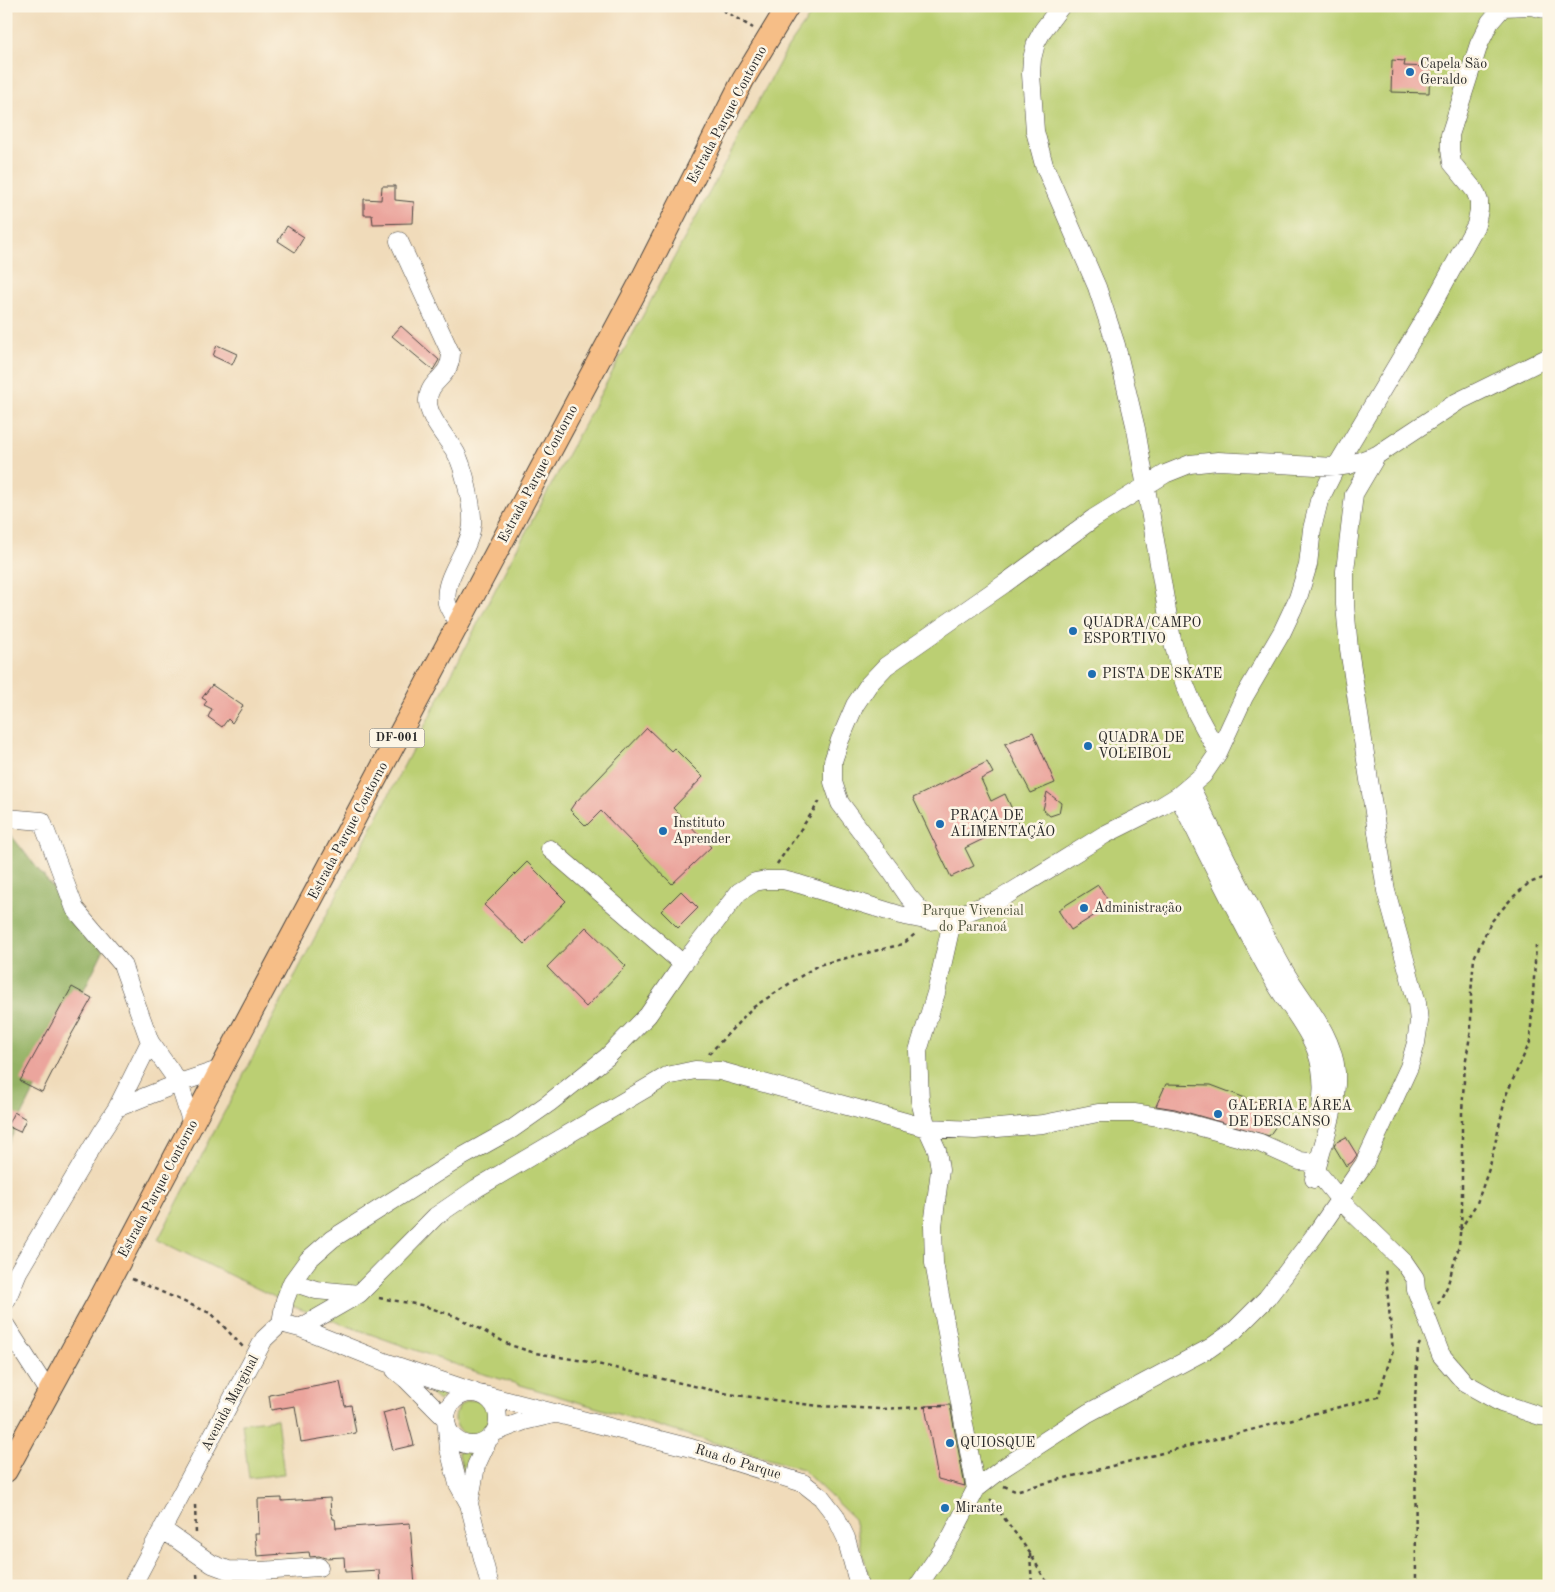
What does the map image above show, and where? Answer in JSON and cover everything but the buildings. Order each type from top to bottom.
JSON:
[{"type":"main road","name":"Estrada Parque Contorno","points":[[6,1471],[115,1272],[640,283],[742,80],[788,6]]},
{"type":"street","points":[[1061,6],[1043,30],[1036,43],[1032,59],[1031,74],[1035,131],[1044,164],[1097,287],[1116,345],[1136,429],[1172,640],[1190,698],[1218,752]]},
{"type":"street","points":[[469,1504],[476,1466],[498,1424],[496,1407],[491,1400],[479,1394],[385,1362],[300,1328],[281,1323],[285,1300],[292,1282],[308,1260],[332,1239],[460,1158],[512,1129],[607,1058],[648,1015],[683,964],[740,892],[755,882],[783,880],[900,915],[930,921],[953,917],[997,901],[1104,835],[1184,791],[1203,775],[1218,752],[1244,697],[1282,632],[1298,598],[1308,565],[1312,529],[1319,501],[1342,466],[1476,225],[1480,210],[1479,201],[1475,192],[1452,163],[1450,135],[1479,44],[1490,22],[1503,7],[1530,6],[1549,10]]},
{"type":"street","points":[[399,241],[451,354],[451,364],[448,370],[432,387],[428,401],[432,417],[458,455],[468,492],[472,523],[469,542],[448,588],[447,604],[458,624]]},
{"type":"street","points":[[930,921],[908,896],[840,803],[832,782],[835,754],[855,705],[869,684],[886,666],[1004,584],[1094,518],[1165,474],[1190,464],[1218,461],[1342,466],[1377,455],[1456,402],[1549,357]]},
{"type":"street","points":[[918,1586],[983,1484],[1088,1414],[1210,1348],[1234,1331],[1268,1298],[1364,1164],[1409,1067],[1416,1043],[1419,1022],[1417,1003],[1386,892],[1349,649],[1345,605],[1345,571],[1354,494],[1377,455]]},
{"type":"street","points":[[1342,466],[1354,494]]},
{"type":"street","points":[[1184,791],[1274,980],[1302,1023],[1316,1050],[1323,1076],[1322,1127],[1309,1169]]},
{"type":"street","points":[[6,818],[42,821],[75,910],[122,964],[150,1042],[179,1083],[192,1124]]},
{"type":"street","points":[[550,849],[683,964]]},
{"type":"street","points":[[953,917],[936,993],[918,1051],[920,1101],[936,1150],[940,1170],[933,1226],[934,1263],[961,1405],[983,1484]]},
{"type":"street","points":[[6,1301],[18,1272],[117,1108],[150,1042]]},
{"type":"street","points":[[117,1108],[179,1083],[221,1070]]},
{"type":"street","points":[[300,1328],[360,1294],[436,1216],[477,1188],[667,1076],[694,1070],[720,1071],[754,1079],[928,1128],[975,1130],[1043,1124],[1098,1113],[1134,1113],[1172,1119],[1260,1143],[1309,1169],[1337,1204],[1416,1290]]},
{"type":"street","points":[[1337,1204],[1404,1262],[1415,1278],[1416,1290],[1441,1355],[1465,1383],[1500,1403],[1540,1416],[1549,1417]]},
{"type":"street","points":[[292,1282],[316,1290],[360,1294]]},
{"type":"street","name":"Avenida Marginal","points":[[132,1586],[264,1339],[281,1323]]},
{"type":"street","points":[[6,1326],[49,1393]]},
{"type":"street","points":[[385,1362],[406,1379],[446,1423],[451,1436],[464,1445],[473,1446],[492,1436]]},
{"type":"street","points":[[479,1394],[458,1396],[447,1410],[446,1423],[458,1484],[469,1504],[490,1586]]},
{"type":"street","name":"Rua do Parque","points":[[479,1394],[691,1448],[803,1482],[821,1497],[835,1515],[846,1538],[859,1586]]},
{"type":"street","name":"Rua do Parque","points":[[492,1436],[524,1421],[556,1413]]},
{"type":"street","points":[[162,1528],[196,1554],[212,1564],[228,1570],[261,1578],[319,1567]]},
{"type":"path","points":[[716,6],[769,38]]},
{"type":"path","points":[[766,880],[832,782]]},
{"type":"path","points":[[1416,1586],[1415,1392],[1418,1347],[1447,1286],[1459,1246],[1462,1210],[1462,1112],[1465,1065],[1472,1030],[1471,993],[1474,958],[1491,922],[1512,898],[1529,883],[1549,876]]},
{"type":"path","points":[[694,1070],[752,1008],[818,965],[902,944],[930,921]]},
{"type":"path","points":[[1460,1231],[1478,1204],[1490,1166],[1506,1095],[1530,1042],[1536,946]]},
{"type":"path","points":[[983,1484],[1014,1491],[1378,1397],[1393,1350],[1384,1253]]},
{"type":"path","points":[[115,1272],[212,1314],[241,1345],[255,1356]]},
{"type":"path","points":[[360,1294],[421,1305],[455,1316],[510,1345],[535,1353],[584,1361],[729,1394],[818,1406],[881,1409],[961,1405]]},
{"type":"path","points":[[983,1484],[992,1504],[1030,1553],[1044,1578],[1051,1586]]},
{"type":"path","points":[[194,1498],[198,1586]]},
{"type":"path","points":[[1030,1553],[1032,1586]]},
{"type":"green space","name":"Parque Vivencial do Paranoá","points":[[817,6],[1549,6],[1549,1543],[1545,1586],[871,1586],[854,1519],[802,1469],[477,1372],[297,1308],[158,1240],[508,565],[788,47]]},
{"type":"green space","points":[[6,829],[103,951],[6,1148]]},
{"type":"green space","points":[[409,1375],[449,1390],[439,1401]]},
{"type":"green space","points":[[473,1400],[486,1405],[491,1418],[486,1431],[473,1436],[460,1431],[455,1418],[460,1405]]},
{"type":"green space","points":[[277,1419],[284,1474],[249,1478],[242,1423]]},
{"type":"green space","points":[[458,1451],[473,1454],[467,1485]]},
{"type":"place","name":"Capela São Geraldo","points":[[1410,72]]},
{"type":"place","name":"QUADRA/CAMPO ESPORTIVO","points":[[1073,631]]},
{"type":"place","name":"PISTA DE SKATE","points":[[1092,674]]},
{"type":"place","name":"QUADRA DE VOLEIBOL","points":[[1088,746]]},
{"type":"place","name":"PRAÇA DE ALIMENTAÇÃO","points":[[940,824]]},
{"type":"place","name":"Instituto Aprender","points":[[663,831]]},
{"type":"place","name":"Administração","points":[[1084,908]]},
{"type":"place","name":"GALERIA E ÁREA DE DESCANSO","points":[[1218,1114]]},
{"type":"place","name":"QUIOSQUE","points":[[950,1443]]},
{"type":"place","name":"Mirante","points":[[945,1508]]}]
